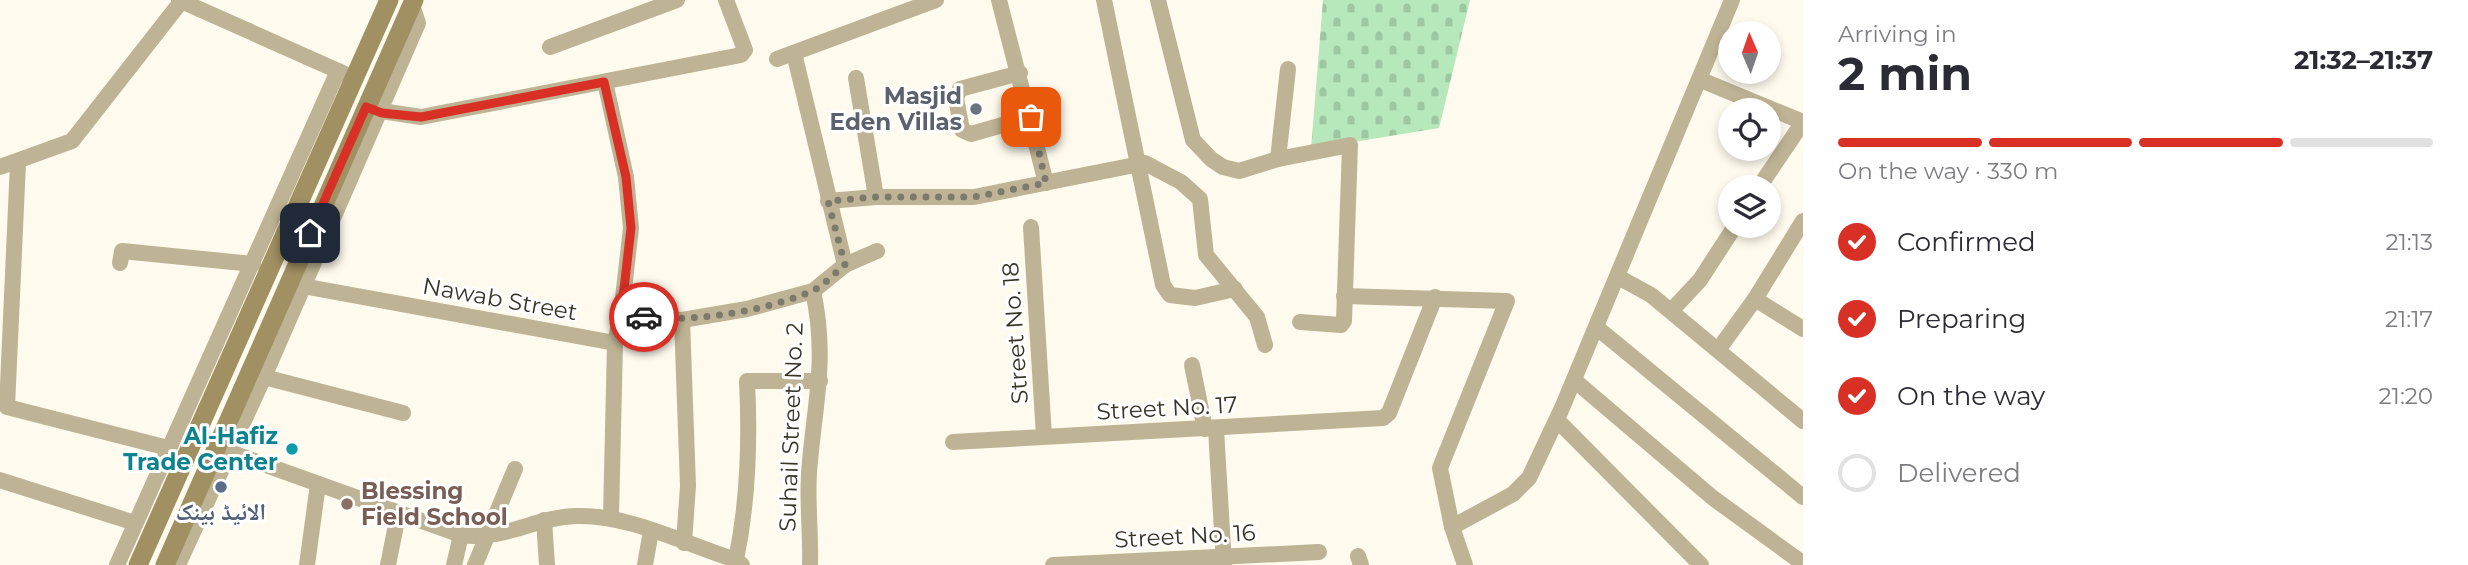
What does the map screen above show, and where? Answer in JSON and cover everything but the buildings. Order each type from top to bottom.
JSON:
[{"type":"main road","points":[[138,565],[345,74],[389,0]]},
{"type":"main road","points":[[165,565],[223,450],[374,110],[413,3]]},
{"type":"street","points":[[550,47],[677,0]]},
{"type":"street","points":[[374,110],[421,117],[740,55],[745,50],[726,0]]},
{"type":"street","points":[[777,59],[936,0]]},
{"type":"street","points":[[999,0],[1020,73],[1046,183]]},
{"type":"street","points":[[1104,0],[1163,285],[1170,295],[1195,298],[1235,289]]},
{"type":"street","points":[[1158,0],[1193,140],[1210,159],[1234,172],[1278,159],[1350,145],[1343,324],[1300,322]]},
{"type":"street","points":[[1452,527],[1513,494],[1529,478],[1557,420],[1618,277],[1732,0]]},
{"type":"street","points":[[0,167],[18,163],[72,141],[179,2],[345,74],[304,130],[253,264],[117,565]]},
{"type":"street","points":[[794,53],[845,265]]},
{"type":"street","points":[[1278,159],[1288,69]]},
{"type":"street","points":[[1020,73],[960,89],[956,98],[962,130],[971,134],[1031,117]]},
{"type":"street","points":[[856,78],[876,197]]},
{"type":"street","points":[[1701,80],[1803,122],[1767,175]]},
{"type":"street","points":[[604,82],[626,177],[631,228],[615,343],[611,517]]},
{"type":"street","points":[[18,163],[7,407],[168,448]]},
{"type":"street","points":[[828,201],[876,197],[974,197],[1145,163],[1181,182],[1199,198],[1206,255],[1257,317],[1265,345]]},
{"type":"street","points":[[1718,350],[1798,241],[1803,221]]},
{"type":"street","name":"Street No. 18","points":[[1031,227],[1044,436]]},
{"type":"street","points":[[1671,312],[1700,280],[1727,238]]},
{"type":"street","points":[[120,263],[122,251],[253,264]]},
{"type":"street","points":[[621,315],[682,320],[747,309],[813,291],[845,265],[877,251]]},
{"type":"street","points":[[1618,277],[1651,295],[1803,421]]},
{"type":"street","points":[[178,565],[223,450],[264,377],[296,285]]},
{"type":"street","name":"Nawab Street","points":[[296,285],[615,343]]},
{"type":"street","name":"Suhail Street No. 2","points":[[810,565],[809,475],[820,381],[821,330],[813,291]]},
{"type":"street","points":[[1344,296],[1507,301],[1440,468],[1452,527],[1465,565]]},
{"type":"street","name":"Street No. 17","points":[[953,442],[1383,418],[1389,413],[1435,298]]},
{"type":"street","points":[[1755,299],[1803,329]]},
{"type":"street","points":[[682,320],[688,486],[684,544]]},
{"type":"street","points":[[1596,327],[1803,496]]},
{"type":"street","points":[[1192,365],[1210,429],[1224,561]]},
{"type":"street","points":[[264,377],[403,413]]},
{"type":"street","points":[[1574,380],[1713,498],[1801,562]]},
{"type":"street","points":[[223,450],[398,515],[461,535],[486,538],[544,520],[574,516],[611,517],[740,564],[749,428],[747,381],[820,381]]},
{"type":"street","points":[[1557,420],[1702,565]]},
{"type":"street","points":[[475,565],[515,469]]},
{"type":"street","points":[[0,480],[135,523]]},
{"type":"street","points":[[307,565],[318,484]]},
{"type":"street","points":[[388,565],[398,515]]},
{"type":"street","points":[[544,520],[547,565]]},
{"type":"street","points":[[645,565],[651,531]]},
{"type":"street","points":[[454,565],[461,535]]},
{"type":"street","name":"Street No. 16","points":[[1054,565],[1224,561],[1319,552]]},
{"type":"green space","points":[[1323,0],[1470,0],[1439,128],[1311,149]]},
{"type":"way so far","points":[[644,317],[682,320],[747,309],[813,291],[845,265],[828,201],[876,197],[974,197],[1046,183],[1031,117]]},
{"type":"place","name":"Masjid Eden Villas","points":[[976,109]]},
{"type":"place","name":"Al-Hafiz Trade Center","points":[[292,449]]},
{"type":"place","name":"الائیڈ بینک","points":[[221,487]]},
{"type":"place","name":"Blessing Field School","points":[[347,504]]},
{"type":"route","points":[[310,233],[366,107],[382,113],[421,117],[604,82],[626,177],[631,228],[621,315],[644,317]]}]
